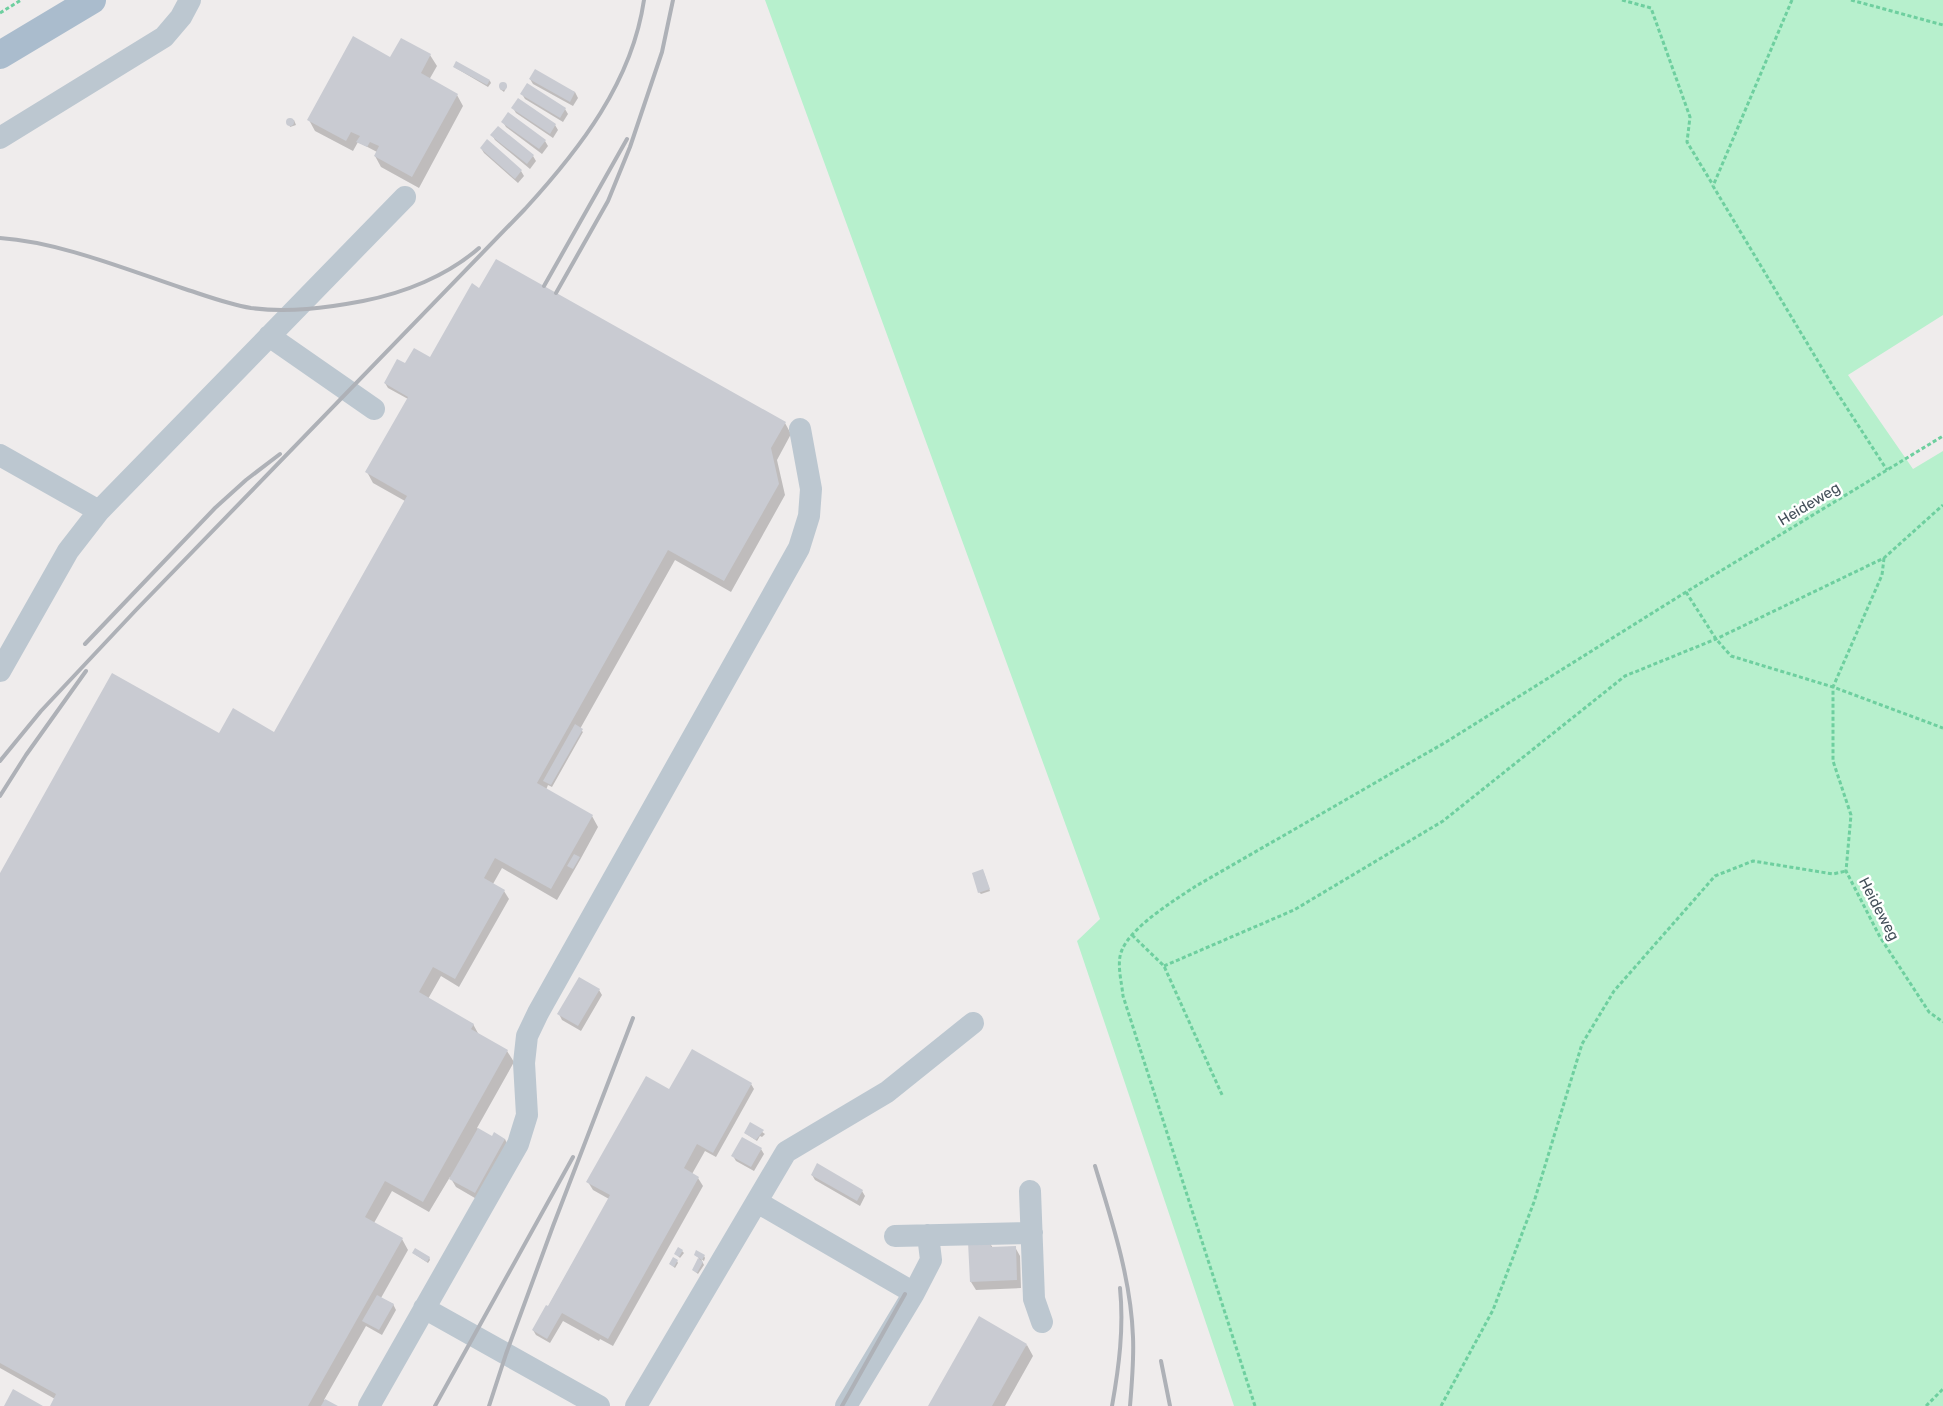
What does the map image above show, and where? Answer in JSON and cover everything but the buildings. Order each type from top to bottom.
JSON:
[{"type":"main road","points":[[0,55],[92,0]]},
{"type":"lane","points":[[0,138],[164,37],[181,18],[190,0]]},
{"type":"lane","points":[[0,671],[68,551],[100,511],[405,197]]},
{"type":"lane","points":[[269,336],[374,409]]},
{"type":"lane","points":[[369,1406],[518,1144],[527,1115],[524,1063],[527,1036],[538,1013],[799,548],[809,516],[811,489],[800,429]]},
{"type":"lane","points":[[0,455],[100,511]]},
{"type":"lane","points":[[636,1406],[786,1152],[887,1092],[973,1023]]},
{"type":"lane","points":[[1030,1191],[1034,1300],[1042,1322]]},
{"type":"lane","points":[[757,1202],[914,1292]]},
{"type":"lane","points":[[894,1236],[1032,1234]]},
{"type":"lane","points":[[846,1406],[931,1260],[928,1235]]},
{"type":"lane","points":[[424,1308],[599,1406]]},
{"type":"path","points":[[0,13],[21,0]]},
{"type":"path","points":[[1622,0],[1651,8],[1690,117],[1687,142],[1834,388],[1887,470]]},
{"type":"path","points":[[1713,186],[1792,0]]},
{"type":"path","points":[[1851,0],[1943,25]]},
{"type":"path","name":"Heideweg","points":[[1132,935],[1159,911],[1196,886],[1446,742],[1686,592],[1943,436]]},
{"type":"path","points":[[1164,966],[1294,910],[1442,821],[1625,676],[1716,639],[1884,558],[1943,505]]},
{"type":"path","points":[[1833,687],[1882,575],[1884,558]]},
{"type":"path","points":[[1686,592],[1716,639],[1732,656],[1833,687],[1943,728]]},
{"type":"path","name":"Heideweg","points":[[1833,687],[1833,761],[1851,815],[1846,871],[1880,937],[1929,1012],[1943,1022]]},
{"type":"path","points":[[1441,1406],[1493,1310],[1534,1202],[1582,1044],[1614,991],[1715,876],[1753,861],[1833,874],[1846,871]]},
{"type":"path","points":[[1223,1097],[1164,966],[1132,935],[1122,950],[1120,965],[1123,996],[1255,1406]]},
{"type":"path","points":[[1926,1406],[1943,1389]]},
{"type":"green space","points":[[765,0],[1943,0],[1943,315],[1848,375],[1913,469],[1943,451],[1943,1406],[1234,1406],[1077,941],[1100,919]]},
{"type":"railway","points":[[0,761],[41,711],[136,610],[525,209],[565,163],[601,113],[616,86],[638,30],[644,0]]},
{"type":"railway","points":[[556,293],[608,201],[630,147],[662,52],[673,0]]},
{"type":"railway","points":[[544,286],[627,139]]},
{"type":"railway","points":[[0,238],[45,245],[68,251],[233,304],[251,308],[279,310],[335,306],[378,298],[409,288],[439,275],[467,258],[479,248]]},
{"type":"railway","points":[[85,644],[215,508],[246,480],[280,454]]},
{"type":"railway","points":[[0,796],[26,755],[86,671]]},
{"type":"railway","points":[[489,1406],[553,1226],[633,1018]]},
{"type":"railway","points":[[435,1406],[573,1157]]},
{"type":"railway","points":[[1095,1166],[1120,1250],[1129,1294],[1133,1346],[1130,1406]]},
{"type":"railway","points":[[1112,1406],[1120,1347],[1120,1288]]},
{"type":"railway","points":[[842,1406],[905,1294]]},
{"type":"railway","points":[[1161,1361],[1170,1406]]}]
